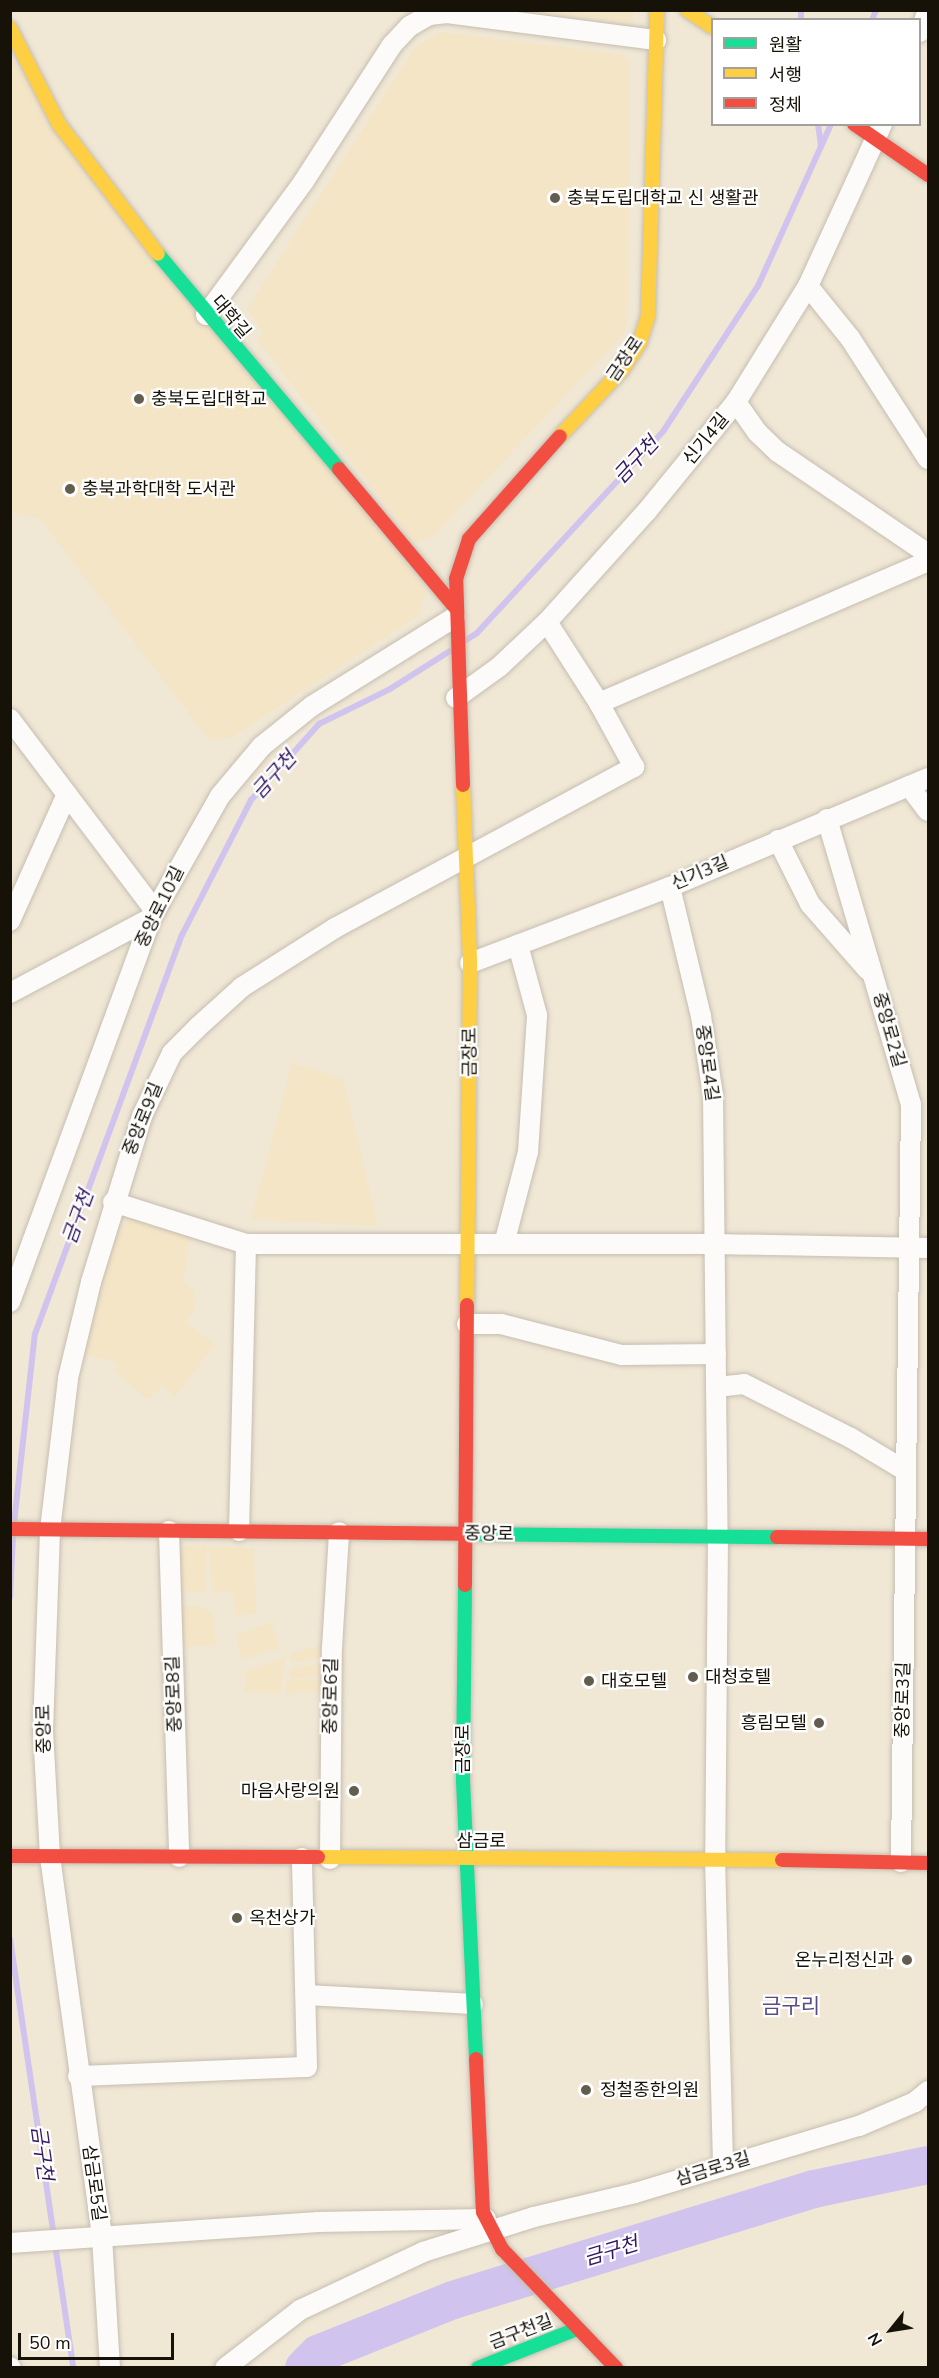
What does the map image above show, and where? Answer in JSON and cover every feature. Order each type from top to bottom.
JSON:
[{"type":"main road","name":"금장로","points":[[577,2329],[502,2249],[488,2225],[472,2004],[466,1859],[463,1534],[469,1244],[470,963],[456,692],[456,579],[469,539],[499,501],[622,370],[640,342],[648,316],[657,10]]},
{"type":"main road","points":[[687,10],[711,26]]},
{"type":"main road","name":"대학길","points":[[10,28],[59,124],[206,315],[455,612]]},
{"type":"main road","points":[[860,126],[879,132],[928,175]]},
{"type":"main road","name":"중앙로","points":[[10,1529],[928,1539]]},
{"type":"main road","name":"삼금로","points":[[10,1856],[330,1859],[715,1858],[928,1863]]},
{"type":"main road","points":[[577,2329],[616,2367]]},
{"type":"main road","name":"금구천길","points":[[478,2367],[577,2329]]},
{"type":"street","points":[[921,29],[928,10]]},
{"type":"street","points":[[206,315],[304,181],[392,45],[406,18],[447,13],[656,40]]},
{"type":"street","name":"신기4길","points":[[456,692],[499,667],[547,622],[647,511],[736,402],[808,286],[879,132]]},
{"type":"street","points":[[808,286],[850,338],[928,459]]},
{"type":"street","points":[[736,402],[757,432],[778,452],[928,554]]},
{"type":"street","points":[[599,703],[928,561]]},
{"type":"street","name":"중앙로10길","points":[[10,1302],[153,915],[220,796],[262,746],[312,706],[455,612]]},
{"type":"street","points":[[464,860],[634,767],[599,703],[547,622]]},
{"type":"street","points":[[10,719],[67,794],[153,915],[10,993]]},
{"type":"street","name":"신기3길","points":[[470,963],[670,887],[928,778]]},
{"type":"street","points":[[909,786],[928,811]]},
{"type":"street","points":[[10,921],[67,794]]},
{"type":"street","name":"중앙로2길","points":[[827,819],[872,974],[920,1103],[908,1247],[906,1538]]},
{"type":"street","points":[[778,840],[810,903],[872,974]]},
{"type":"street","name":"중앙로9길","points":[[50,1530],[68,1378],[113,1202],[142,1116],[172,1053],[242,987],[335,928],[464,860]]},
{"type":"street","name":"중앙로4길","points":[[670,887],[701,1016],[713,1095],[718,1537],[715,1858],[723,2166]]},
{"type":"street","points":[[504,1244],[528,1152],[537,1015],[518,945]]},
{"type":"street","points":[[113,1202],[246,1245],[715,1244],[928,1248]]},
{"type":"street","points":[[239,1531],[246,1245]]},
{"type":"street","points":[[467,1324],[501,1324],[622,1354],[716,1354]]},
{"type":"street","points":[[716,1387],[744,1384],[851,1438],[906,1471]]},
{"type":"street","name":"중앙로","points":[[42,1856],[43,1731],[50,1530]]},
{"type":"street","name":"중앙로8길","points":[[169,1531],[179,1857]]},
{"type":"street","name":"중앙로6길","points":[[330,1859],[331,1659],[339,1532]]},
{"type":"street","name":"중앙로3길","points":[[901,1862],[906,1538]]},
{"type":"street","name":"삼금로5길","points":[[42,1856],[78,2076],[95,2236],[318,2222],[488,2225]]},
{"type":"street","points":[[78,2076],[306,2067],[307,1995],[302,1857]]},
{"type":"street","points":[[307,1995],[472,2004]]},
{"type":"street","name":"삼금로3길","points":[[488,2225],[723,2166],[859,2126],[915,2102],[928,2091]]},
{"type":"street","points":[[225,2367],[300,2310],[341,2288],[488,2225]]},
{"type":"street","points":[[10,2243],[95,2236],[110,2367]]},
{"type":"shaded area","points":[[513,11],[633,11],[634,24]]},
{"type":"shaded area","name":"충북도립대학교","points":[[440,32],[621,54],[630,63],[628,319],[624,333],[432,537],[415,543],[257,340],[263,333],[247,309],[415,48]]},
{"type":"shaded area","name":"충북도립대학교","points":[[10,56],[426,590],[419,615],[232,737],[210,741],[40,519],[11,513]]},
{"type":"shaded area","points":[[292,1063],[343,1079],[378,1226],[251,1219]]},
{"type":"shaded area","points":[[132,1217],[190,1234],[183,1284],[194,1290],[196,1306],[186,1323],[215,1344],[175,1397],[162,1386],[148,1400],[115,1371],[118,1363],[86,1355],[112,1235]]},
{"type":"shaded area","points":[[173,1546],[207,1546],[205,1592],[176,1591]]},
{"type":"shaded area","points":[[209,1546],[254,1548],[256,1613],[236,1616],[233,1592],[212,1592]]},
{"type":"shaded area","points":[[177,1605],[202,1607],[213,1615],[216,1645],[177,1647]]},
{"type":"shaded area","points":[[271,1622],[280,1648],[242,1660],[236,1635]]},
{"type":"shaded area","points":[[325,1644],[325,1659],[291,1662],[290,1654]]},
{"type":"shaded area","points":[[285,1657],[280,1693],[245,1691],[246,1671]]},
{"type":"shaded area","points":[[322,1664],[322,1676],[290,1679],[290,1668]]},
{"type":"shaded area","points":[[325,1679],[325,1693],[296,1692],[287,1696],[286,1681]]},
{"type":"waterway","points":[[801,10],[801,18]]},
{"type":"waterway","name":"금구천","points":[[873,18],[876,10]]},
{"type":"waterway","points":[[818,126],[821,145]]},
{"type":"waterway","name":"금구천","points":[[466,640],[477,633],[664,430],[758,286],[830,126]]},
{"type":"waterway","name":"금구천","points":[[14,1523],[35,1334],[182,935],[251,800],[319,724],[390,689],[450,651]]},
{"type":"waterway","name":"금구천","points":[[10,1597],[13,1536]]},
{"type":"waterway","name":"금구천","points":[[10,1939],[73,2368]]},
{"type":"waterway","name":"금구천","points":[[304,2368],[318,2354],[453,2300],[814,2189],[928,2165]]},
{"type":"traffic: fast","points":[[158,254],[339,469]]},
{"type":"traffic: fast","points":[[467,1534],[777,1537]]},
{"type":"traffic: fast","points":[[465,1585],[463,1781],[476,2059]]},
{"type":"traffic: fast","points":[[478,2368],[577,2329]]},
{"type":"traffic: slow","points":[[560,436],[622,370],[640,342],[648,316],[657,10]]},
{"type":"traffic: slow","points":[[687,10],[711,26]]},
{"type":"traffic: slow","points":[[10,28],[59,124],[158,254]]},
{"type":"traffic: slow","points":[[463,785],[470,963],[467,1305]]},
{"type":"traffic: slow","points":[[318,1857],[782,1860]]},
{"type":"traffic: jam","points":[[857,126],[928,175]]},
{"type":"traffic: jam","points":[[463,785],[456,579],[469,539],[560,436]]},
{"type":"traffic: jam","points":[[339,469],[455,607]]},
{"type":"traffic: jam","points":[[465,1585],[467,1305]]},
{"type":"traffic: jam","points":[[10,1529],[467,1534]]},
{"type":"traffic: jam","points":[[777,1537],[928,1539]]},
{"type":"traffic: jam","points":[[10,1856],[318,1857]]},
{"type":"traffic: jam","points":[[782,1860],[928,1863]]},
{"type":"traffic: jam","points":[[476,2059],[483,2212],[502,2249],[616,2368]]},
{"type":"place","name":"충북도립대학교 신 생활관","points":[[555,198]]},
{"type":"place","name":"충북도립대학교","points":[[139,399]]},
{"type":"place","name":"충북과학대학 도서관","points":[[70,489]]},
{"type":"place","name":"대청호텔","points":[[693,1677]]},
{"type":"place","name":"대호모텔","points":[[589,1681]]},
{"type":"place","name":"흥림모텔","points":[[819,1723]]},
{"type":"place","name":"마음사랑의원","points":[[354,1791]]},
{"type":"place","name":"옥천상가","points":[[237,1918]]},
{"type":"place","name":"온누리정신과","points":[[907,1960]]},
{"type":"place","name":"정철종한의원","points":[[586,2090]]},
{"type":"district","name":"금구리","points":[[791,2006]]}]
